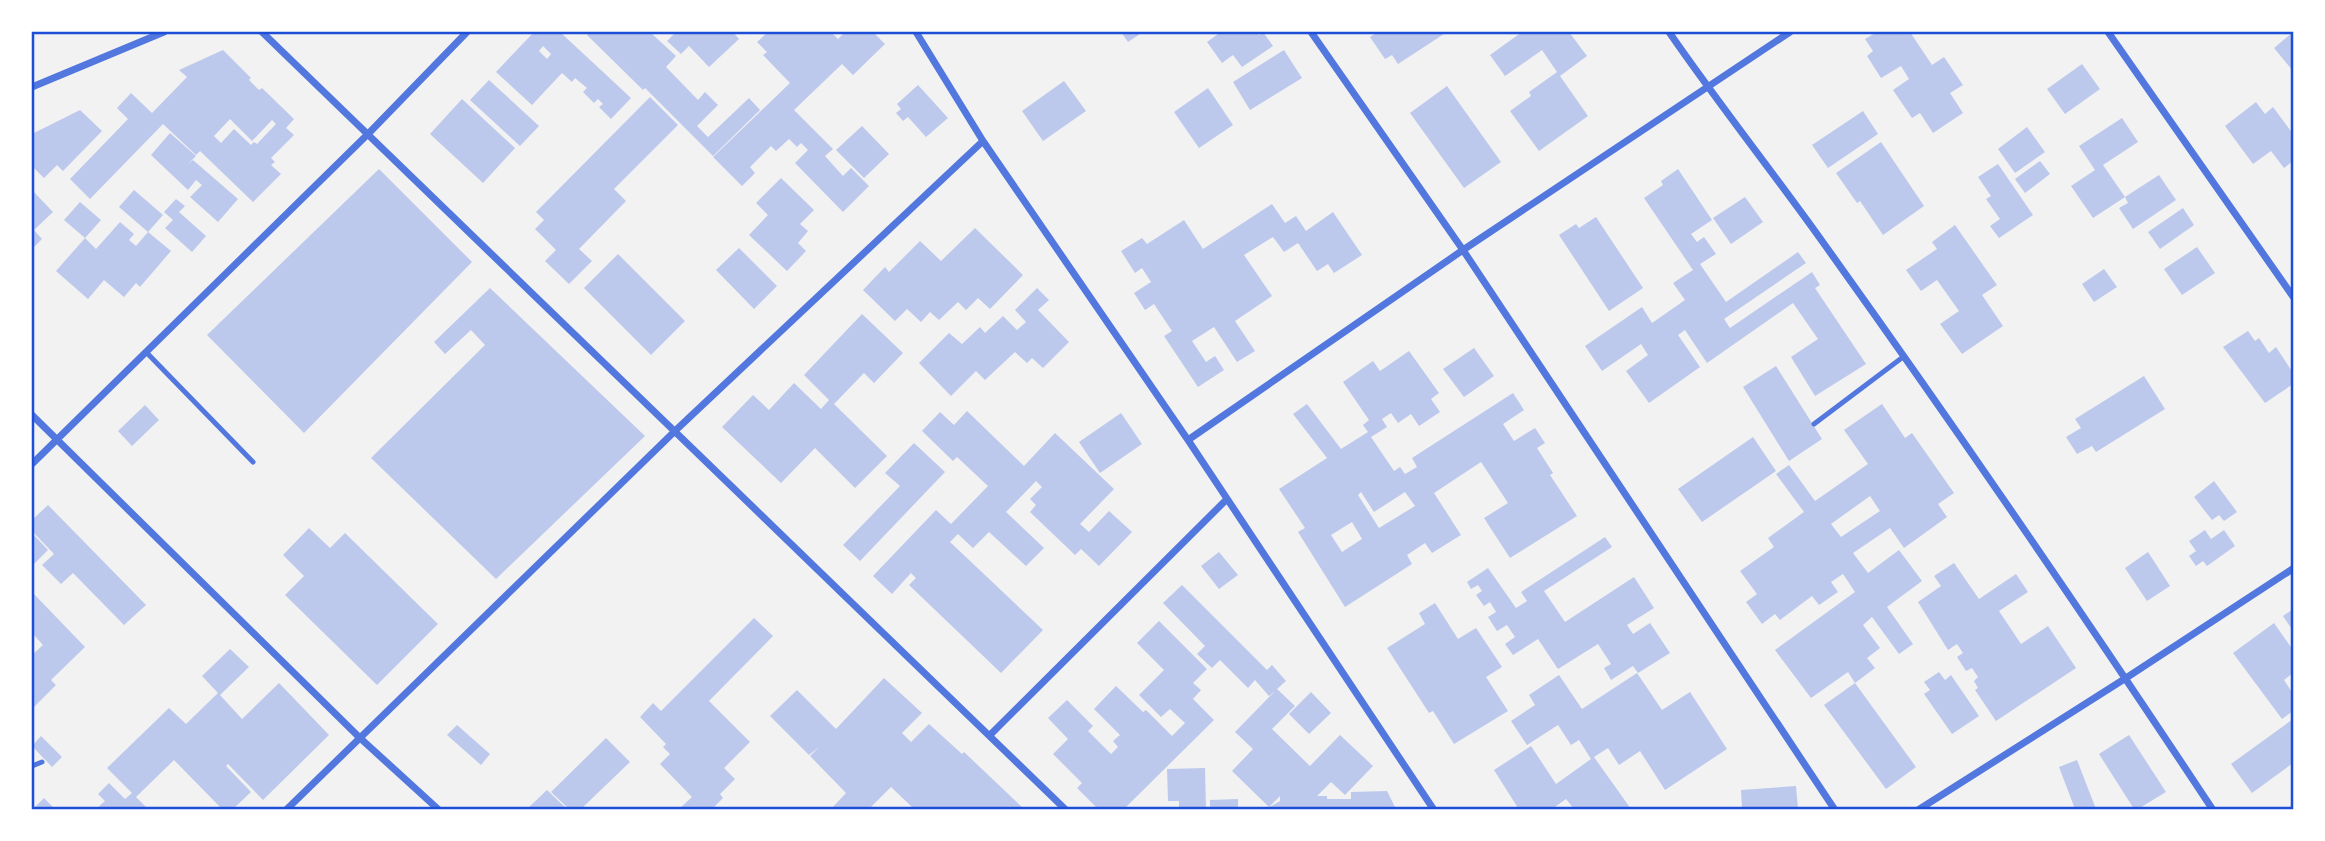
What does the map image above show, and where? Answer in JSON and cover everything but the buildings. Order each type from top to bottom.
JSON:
[{"type":"street","points":[[32,88],[164,32]]},
{"type":"street","points":[[262,32],[1066,810]]},
{"type":"street","points":[[32,464],[369,133],[467,32]]},
{"type":"street","points":[[916,32],[983,141],[1188,440],[1434,810]]},
{"type":"street","points":[[1311,32],[1463,250],[1835,810]]},
{"type":"street","points":[[1668,32],[1821,240],[1903,357],[2126,678],[2213,810]]},
{"type":"street","points":[[1188,440],[1463,250],[1790,32]]},
{"type":"street","points":[[2108,32],[2294,298]]},
{"type":"street","points":[[286,810],[676,430],[983,141]]},
{"type":"street","points":[[32,415],[360,738],[439,810]]},
{"type":"street","points":[[990,735],[1226,500]]},
{"type":"street","points":[[1918,810],[2294,568]]},
{"type":"lane","points":[[146,352],[253,462]]},
{"type":"lane","points":[[1814,424],[1903,357]]},
{"type":"lane","points":[[32,766],[42,762]]}]
